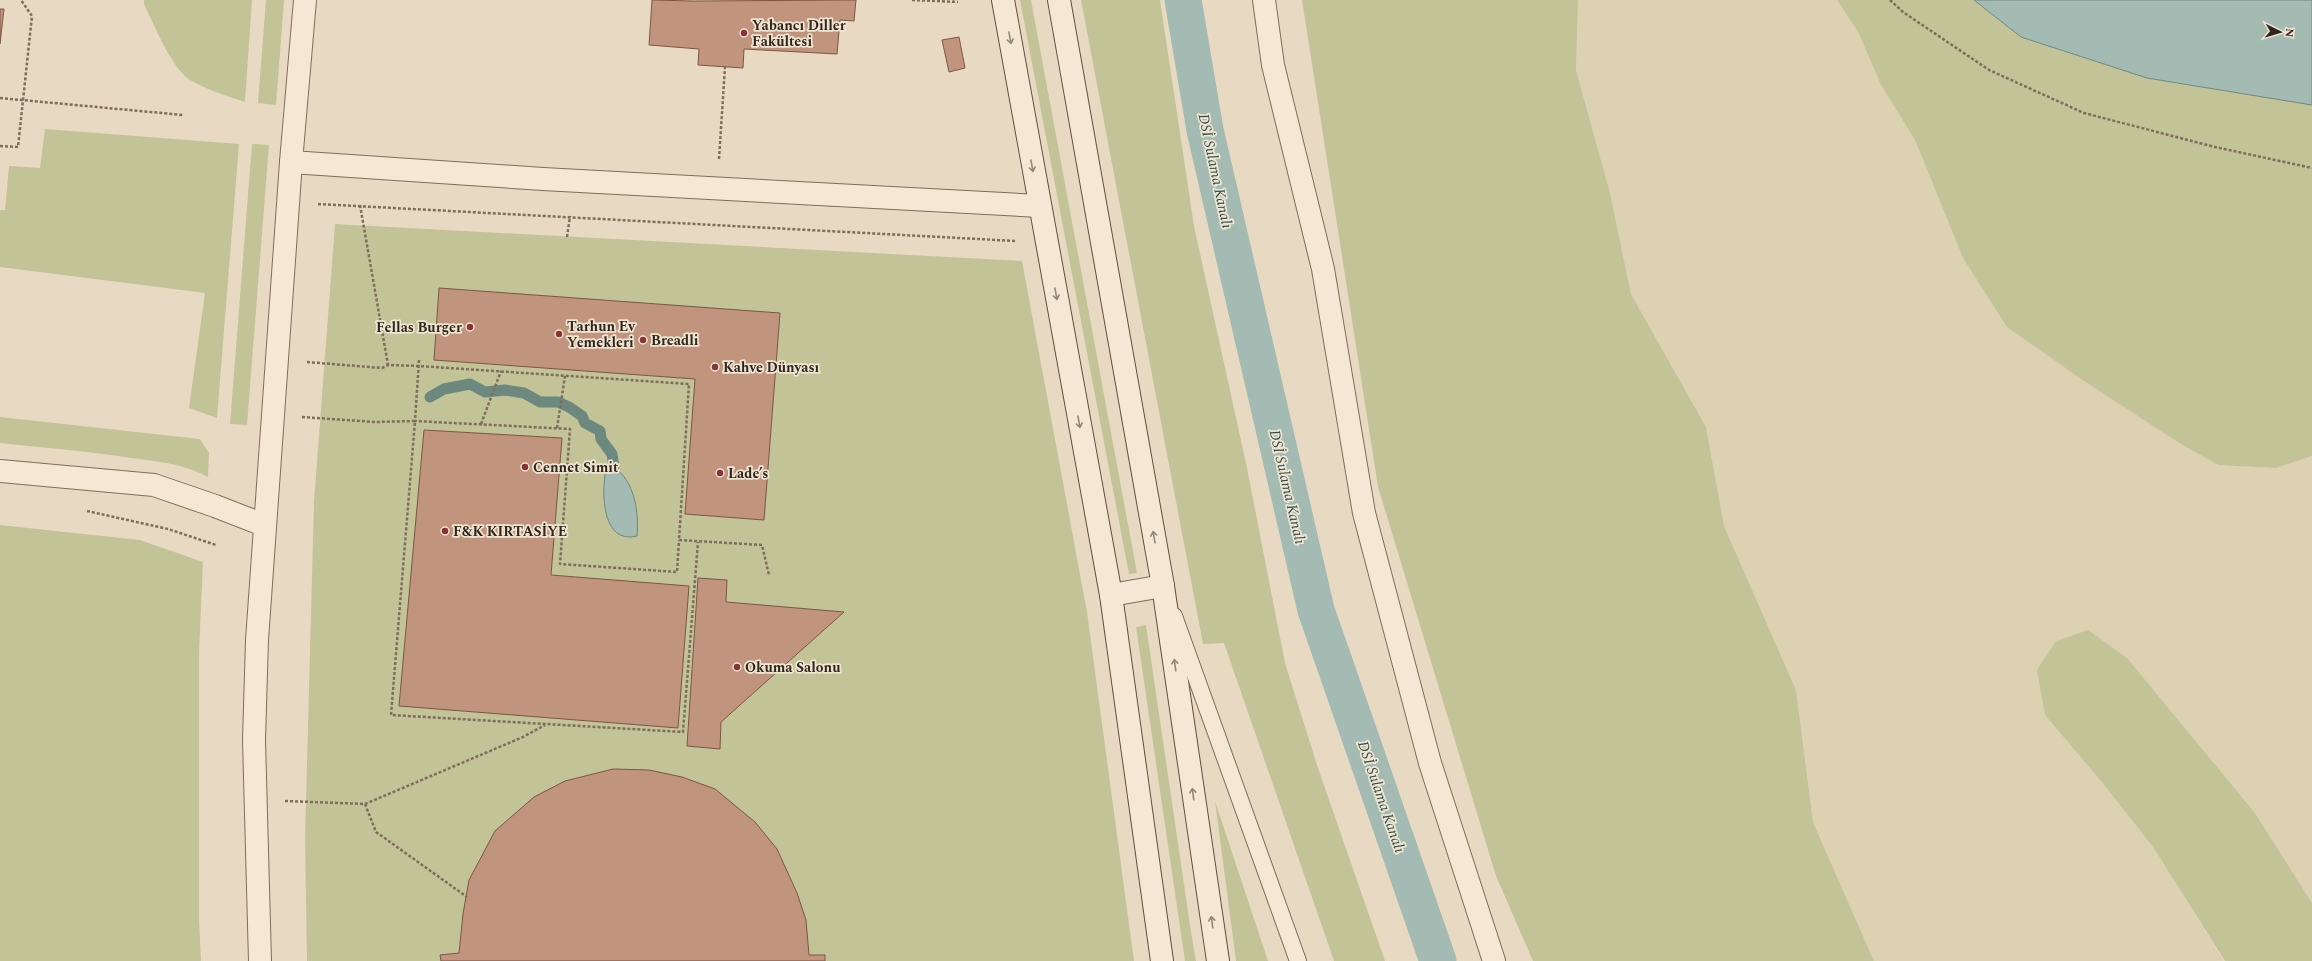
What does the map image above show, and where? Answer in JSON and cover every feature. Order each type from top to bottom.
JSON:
[{"type":"street","points":[[260,961],[255,799],[257,640],[291,162],[306,0]]},
{"type":"street","points":[[1003,0],[1039,206],[1111,595],[1162,961]]},
{"type":"street","points":[[1059,0],[1163,586],[1218,961]]},
{"type":"street","points":[[1264,0],[1273,66],[1323,269],[1364,513],[1430,763],[1494,961]]},
{"type":"street","points":[[291,162],[1039,206]]},
{"type":"street","points":[[0,470],[154,485],[264,525]]},
{"type":"street","points":[[1111,595],[1163,586]]},
{"type":"lane","points":[[1163,586],[1298,961]]},
{"type":"path","points":[[0,146],[18,148],[32,16],[21,0]]},
{"type":"path","points":[[912,0],[958,2]]},
{"type":"path","points":[[1890,0],[1902,12],[1989,70],[2084,113],[2215,147],[2312,168]]},
{"type":"path","points":[[717,188],[725,67]]},
{"type":"path","points":[[0,98],[183,114]]},
{"type":"path","points":[[288,203],[360,205],[570,216],[1047,243]]},
{"type":"path","points":[[360,205],[388,365]]},
{"type":"path","points":[[567,236],[570,216]]},
{"type":"path","points":[[419,360],[391,715],[683,732],[698,542]]},
{"type":"path","points":[[331,419],[375,422],[481,424],[570,429],[560,564],[677,572],[689,384],[419,366],[388,365],[382,368],[334,364]]},
{"type":"path","points":[[481,424],[501,371]]},
{"type":"path","points":[[557,428],[564,397],[565,376]]},
{"type":"path","points":[[84,511],[168,529],[216,545]]},
{"type":"path","points":[[679,540],[762,545],[769,575]]},
{"type":"path","points":[[255,799],[364,804],[523,737],[546,724]]},
{"type":"path","points":[[364,804],[376,832],[467,897]]},
{"type":"shaded area","points":[[1578,0],[1837,0],[1858,32],[1881,85],[1915,140],[1963,258],[2084,381],[2179,443],[2218,465],[2276,468],[2312,456],[2312,903],[2255,813],[2164,703],[2101,781],[2153,847],[2224,961],[1874,961],[1813,822],[1796,690],[1724,526],[1706,427],[1631,294],[1610,193],[1576,70]]},
{"type":"green space","points":[[144,0],[252,0],[245,102],[203,87],[190,80],[183,74],[176,66],[164,45],[144,4]]},
{"type":"green space","points":[[266,0],[284,0],[276,105],[258,103]]},
{"type":"green space","points":[[1020,0],[1031,0],[1137,573],[1129,574]]},
{"type":"green space","points":[[1081,0],[1160,0],[1194,226],[1247,468],[1285,663],[1318,768],[1385,961],[1334,961],[1224,643],[1203,644]]},
{"type":"green space","points":[[1302,0],[1578,0],[1576,70],[1610,193],[1631,294],[1706,427],[1724,526],[1796,690],[1813,822],[1874,961],[1533,961],[1496,876],[1378,487]]},
{"type":"green space","points":[[1837,0],[1974,0],[2021,37],[2147,78],[2312,105],[2312,456],[2276,468],[2218,465],[2179,443],[2084,381],[2007,327],[1963,258],[1915,140],[1881,85],[1858,32]]},
{"type":"green space","points":[[45,129],[239,144],[217,418],[189,408],[205,293],[0,267],[0,210],[5,210],[9,166],[40,168]]},
{"type":"green space","points":[[252,144],[269,145],[247,425],[230,424]]},
{"type":"green space","points":[[335,224],[1022,261],[1087,612],[1134,961],[307,961],[305,838],[314,501]]},
{"type":"green space","points":[[0,417],[200,439],[209,453],[208,477],[190,469],[160,462],[99,453],[0,443]]},
{"type":"green space","points":[[0,525],[140,540],[203,562],[199,652],[199,918],[201,961],[0,961]]},
{"type":"green space","points":[[1146,625],[1196,961],[1185,961],[1136,627]]},
{"type":"green space","points":[[2088,630],[2127,658],[2255,813],[2312,903],[2312,961],[2225,961],[2153,847],[2101,781],[2045,715],[2037,670],[2056,641]]},
{"type":"green space","points":[[1215,801],[1268,961],[1236,961]]},
{"type":"water","points":[[1974,0],[2312,0],[2312,105],[2147,78],[2021,37]]},
{"type":"water","points":[[614,467],[627,481],[634,498],[637,517],[637,536],[625,537],[617,533],[610,525],[606,515],[604,503],[604,480],[606,470]]},
{"type":"building","name":"Yabancı Diller Fakültesi","points":[[652,0],[856,0],[854,21],[840,20],[837,54],[744,49],[743,68],[698,65],[699,49],[649,45]]},
{"type":"building","points":[[0,9],[4,9],[0,44]]},
{"type":"building","points":[[959,37],[965,68],[949,72],[942,40]]},
{"type":"building","points":[[439,288],[780,313],[764,520],[685,514],[695,379],[434,360]]},
{"type":"building","points":[[424,430],[562,438],[551,575],[689,586],[678,728],[399,706]]},
{"type":"building","name":"Okuma Salonu","points":[[698,578],[727,580],[726,602],[844,612],[721,722],[720,749],[687,746]]},
{"type":"building","points":[[613,769],[649,770],[682,777],[715,789],[755,822],[777,849],[797,893],[806,920],[809,955],[825,955],[825,961],[441,961],[440,955],[459,953],[463,914],[469,880],[495,831],[534,797],[565,781]]},
{"type":"waterway","name":"DSİ Sulama Kanalı","points":[[1183,0],[1205,130],[1316,610],[1438,961]]},
{"type":"waterway","points":[[430,397],[444,389],[470,384],[485,392],[505,390],[524,393],[540,402],[558,402],[569,407],[582,416],[585,423],[600,431],[601,439],[612,454],[614,467]]},
{"type":"place","name":"Yabancı Diller Fakültesi","points":[[744,33]]},
{"type":"place","name":"Fellas Burger","points":[[470,327]]},
{"type":"place","name":"Tarhun Ev Yemekleri","points":[[559,334]]},
{"type":"place","name":"Breadli","points":[[643,340]]},
{"type":"place","name":"Kahve Dünyası","points":[[715,367]]},
{"type":"place","name":"Cennet Simit","points":[[525,467]]},
{"type":"place","name":"Lade’s","points":[[720,473]]},
{"type":"place","name":"F&K KIRTASİYE","points":[[445,531]]},
{"type":"place","name":"Okuma Salonu","points":[[737,667]]}]
